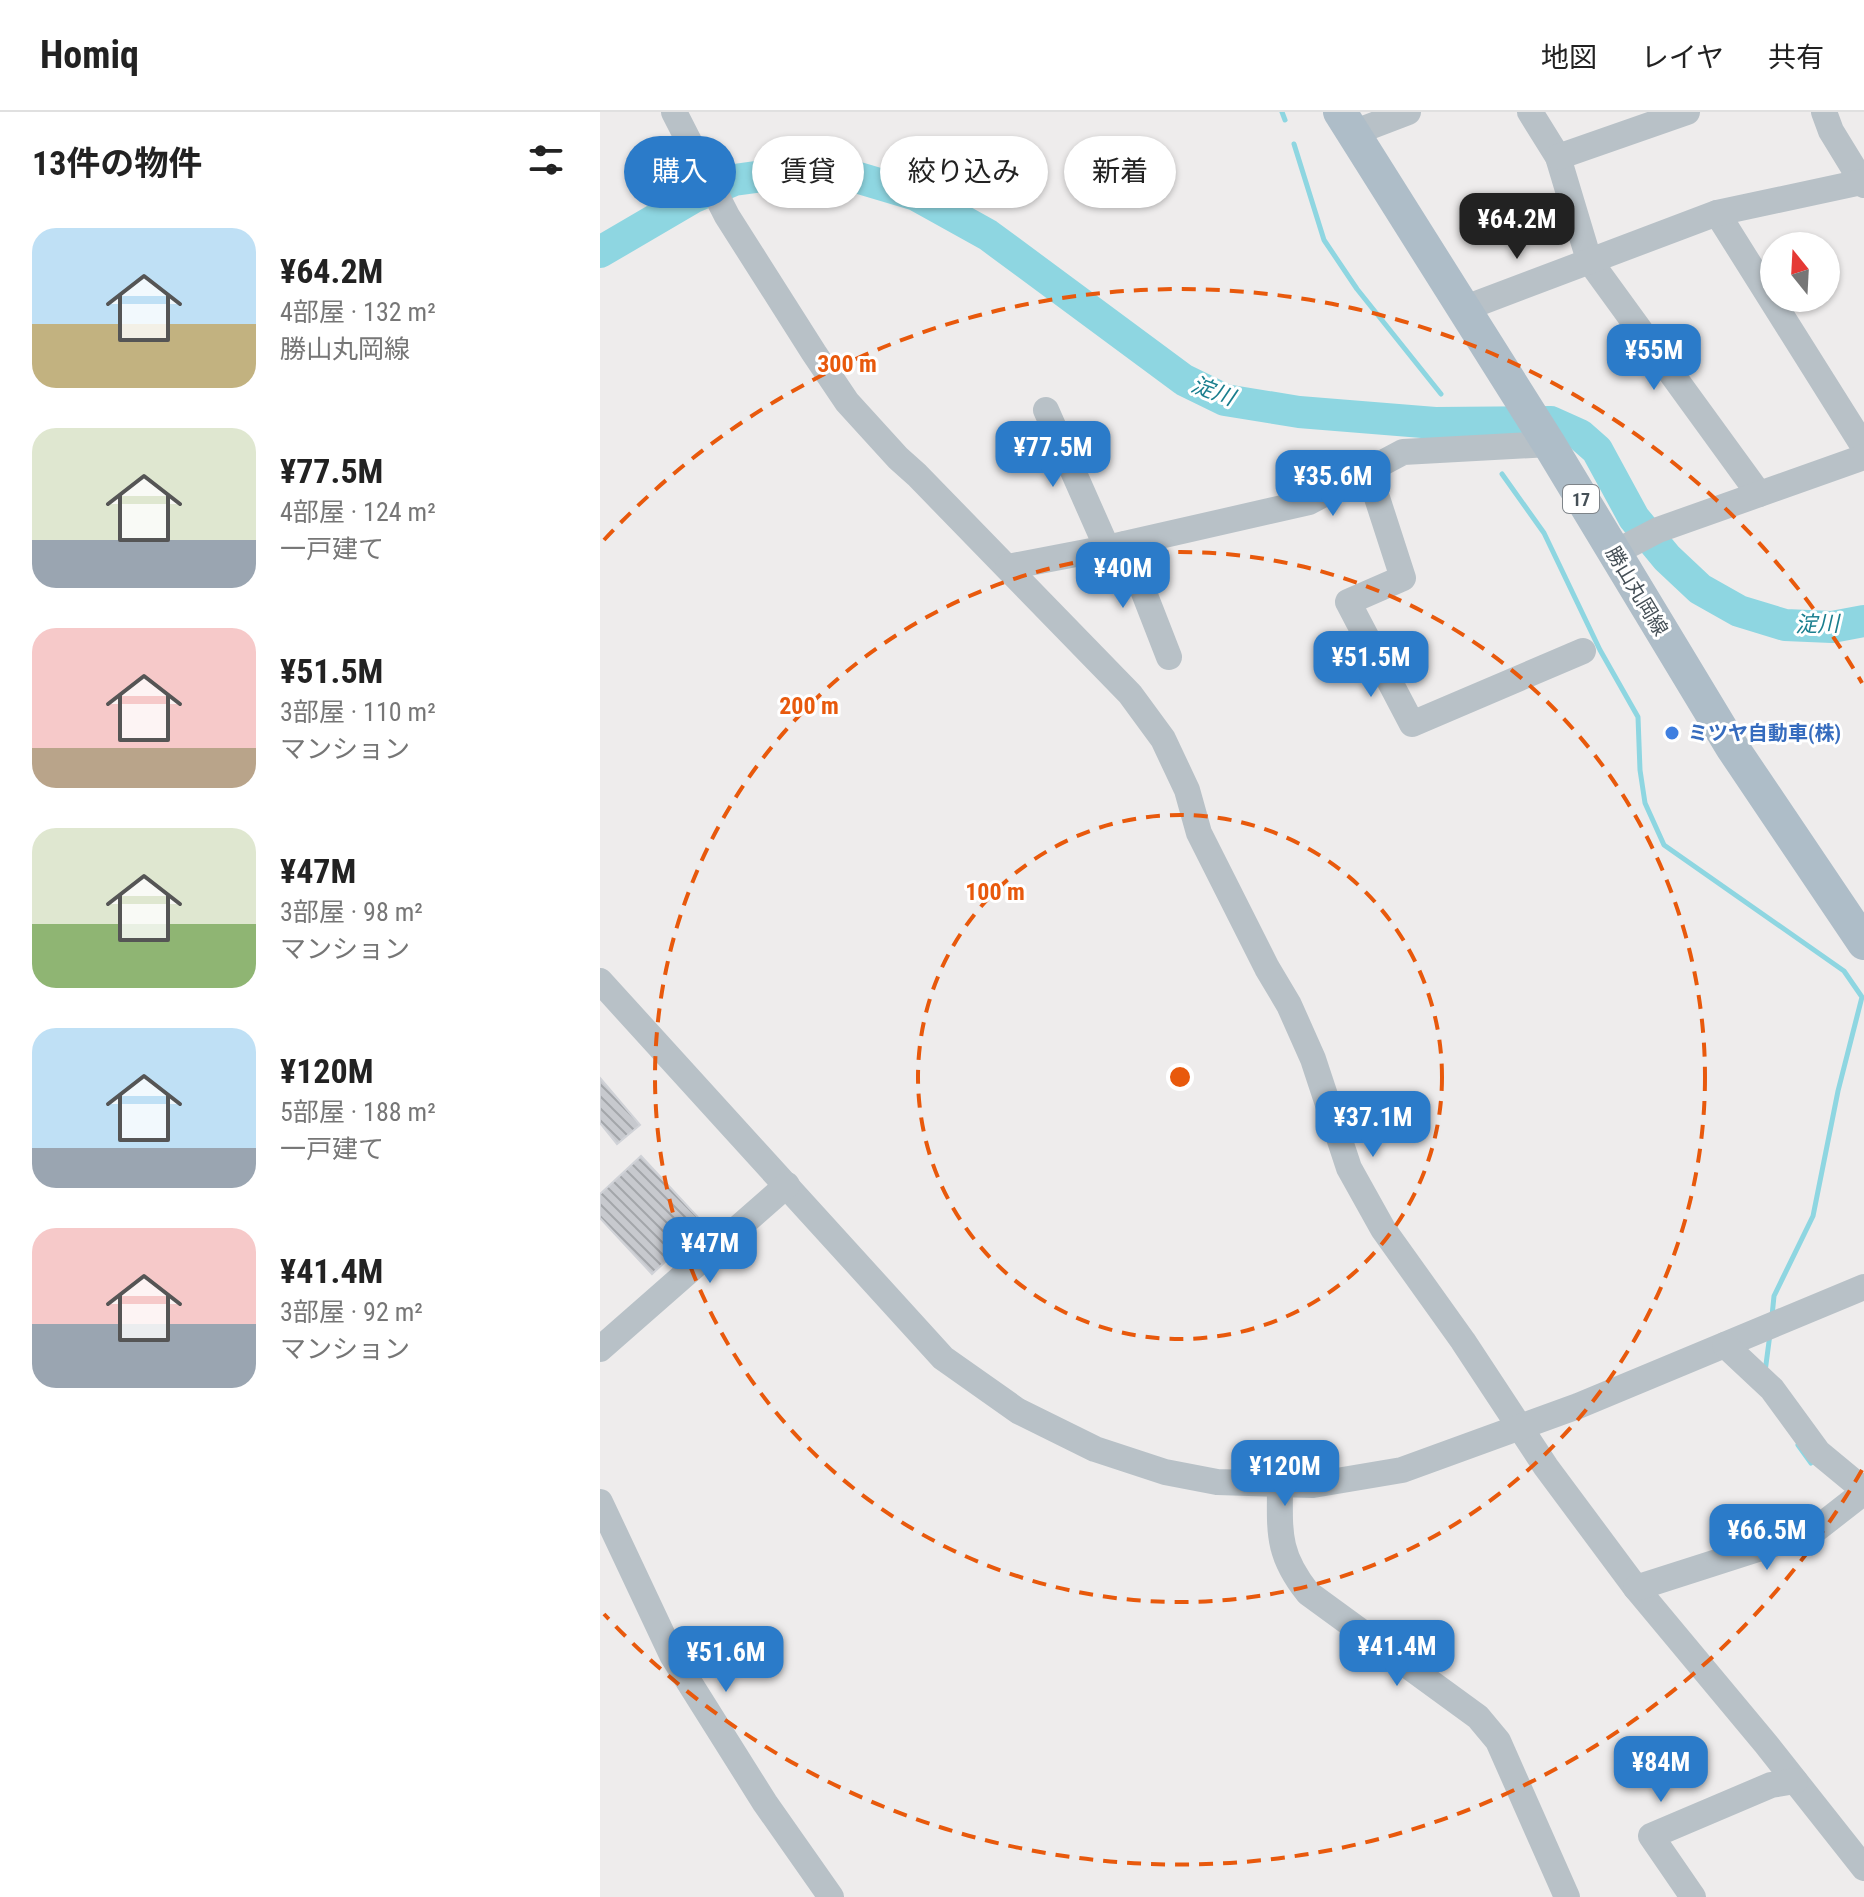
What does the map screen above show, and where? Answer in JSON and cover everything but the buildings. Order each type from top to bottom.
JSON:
[{"type":"main road","name":"勝山丸岡線","points":[[1346,122],[1539,429],[1621,549],[1732,747],[1864,943]]},
{"type":"street","points":[[674,112],[727,216],[847,402],[1130,694],[1163,739],[1187,790],[1199,833],[1289,1005],[1313,1059],[1349,1168],[1383,1229],[1520,1428],[1636,1588],[1864,1868]]},
{"type":"street","points":[[1346,122],[1408,112]]},
{"type":"street","points":[[1530,112],[1558,157],[1589,260],[1759,494]]},
{"type":"street","points":[[1558,157],[1687,112]]},
{"type":"street","points":[[1463,309],[1717,213],[1863,184],[1831,131],[1824,112]]},
{"type":"street","points":[[1717,213],[1864,447]]},
{"type":"street","points":[[1046,410],[1169,657]]},
{"type":"street","points":[[1008,567],[1309,502],[1403,452],[1539,429]]},
{"type":"street","points":[[1621,549],[1658,530],[1864,457]]},
{"type":"street","points":[[1368,470],[1403,578],[1348,602],[1412,724],[1583,651]]},
{"type":"street","points":[[600,981],[943,1358],[1018,1411],[1095,1449],[1165,1472],[1217,1482],[1313,1485],[1402,1470],[1520,1428],[1864,1287]]},
{"type":"street","points":[[604,1343],[787,1185]]},
{"type":"street","points":[[1636,1588],[1814,1531],[1864,1491],[1818,1452],[1772,1389],[1725,1345]]},
{"type":"street","points":[[1280,1482],[1282,1550],[1293,1575],[1308,1593],[1478,1717],[1498,1741],[1567,1897]]},
{"type":"street","points":[[600,1502],[672,1655],[765,1803],[831,1897]]},
{"type":"street","points":[[1693,1897],[1651,1836],[1771,1785],[1795,1781]]},
{"type":"waterway","points":[[1282,112],[1285,120]]},
{"type":"waterway","points":[[1294,144],[1324,240],[1357,289],[1441,394]]},
{"type":"waterway","name":"淀川","points":[[600,252],[694,197],[734,180],[777,174],[849,175],[916,195],[988,235],[1184,380],[1225,400],[1299,412],[1435,423],[1551,422],[1580,435],[1597,450],[1634,518],[1667,558],[1700,589],[1739,611],[1785,625],[1832,627],[1864,621]]},
{"type":"waterway","points":[[1502,474],[1544,533],[1600,650],[1638,717],[1645,803],[1664,845],[1844,971],[1862,997],[1838,1091],[1813,1216],[1774,1296],[1772,1316]]},
{"type":"waterway","points":[[1765,1372],[1770,1334]]},
{"type":"waterway","points":[[1798,1445],[1811,1463]]},
{"type":"place","name":"ミツヤ自動車(株)","points":[[1672,733]]}]
